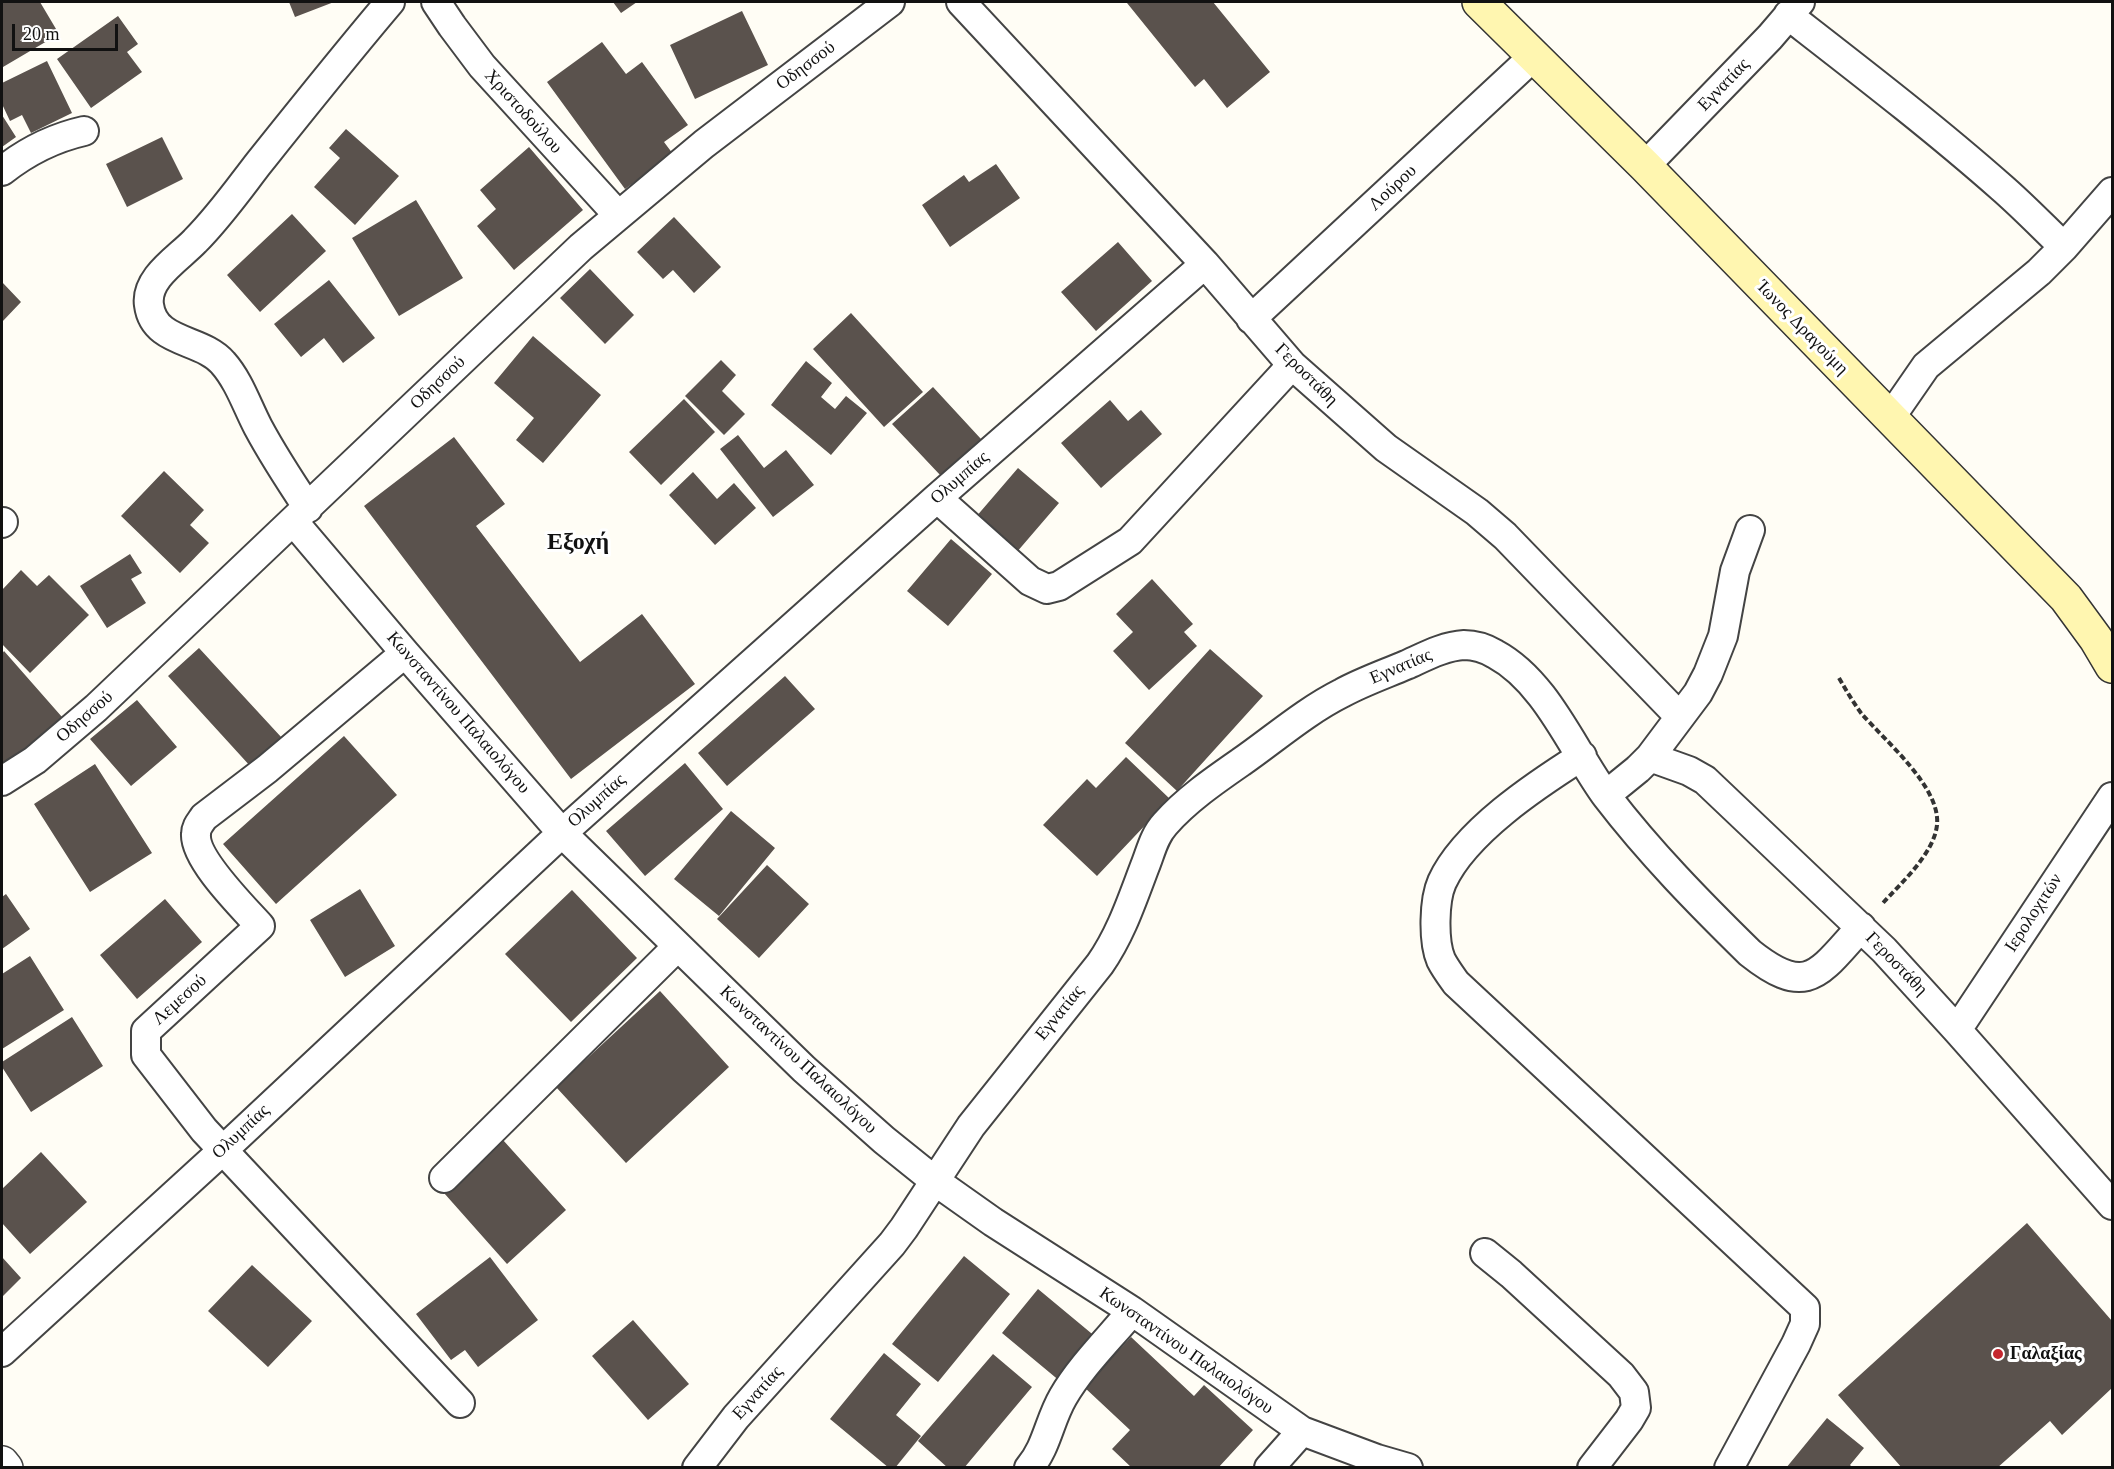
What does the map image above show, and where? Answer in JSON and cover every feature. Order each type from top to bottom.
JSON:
[{"type":"main road","name":"Ίωνος Δραγούμη","points":[[1479,2],[1645,166],[2066,598],[2096,639],[2112,666]]},
{"type":"street","name":"Κωνσταντίνου Παλαιολόγου","points":[[390,2],[335,67],[227,206],[152,286],[148,295],[148,305],[160,328],[210,351],[223,363],[232,376],[301,514],[405,653],[562,832],[677,947],[837,1099],[935,1181],[993,1222],[1132,1311],[1302,1431],[1377,1459],[1408,1467]]},
{"type":"street","name":"Χριστοδούλου","points":[[436,2],[482,66],[618,215]]},
{"type":"street","name":"Οδησσού","points":[[2,781],[35,759],[96,708],[547,277],[704,144],[890,2]]},
{"type":"street","name":"Γεροστάθη","points":[[960,2],[1205,264],[1292,365],[1386,448],[1477,512],[1505,536],[1680,717]]},
{"type":"street","name":"Εγνατίας","points":[[1645,166],[1770,37],[1794,8]]},
{"type":"street","points":[[1794,8],[1867,76],[2003,189],[2064,247]]},
{"type":"street","name":"Λούρου","points":[[1251,319],[1534,57]]},
{"type":"street","points":[[2,171],[17,159],[48,142],[84,131]]},
{"type":"street","points":[[1890,418],[1926,366],[2038,272],[2064,247],[2112,192]]},
{"type":"street","name":"Ολυμπίας","points":[[2,1352],[222,1151],[562,832],[937,498],[1205,264]]},
{"type":"street","points":[[937,498],[1030,581],[1047,589],[1059,586],[1130,541],[1292,365]]},
{"type":"street","points":[[1606,795],[1638,770],[1650,757],[1698,693],[1716,657],[1723,636],[1735,571],[1750,530]]},
{"type":"street","name":"Εγνατίας","points":[[696,1467],[736,1417],[892,1244],[971,1126],[1112,948],[1154,840],[1165,824],[1224,774],[1314,709],[1342,692],[1453,647],[1476,646],[1497,655],[1519,672],[1554,714],[1582,756]]},
{"type":"street","name":"Λεμεσού","points":[[405,653],[197,826],[195,836],[203,859],[260,926],[146,1031],[145,1043],[146,1055],[159,1074],[222,1151],[460,1403]]},
{"type":"street","points":[[1729,1467],[1796,1344],[1805,1324],[1804,1308],[1456,983],[1440,958],[1437,940],[1438,898],[1442,882],[1459,856],[1485,828],[1525,794],[1582,756],[1606,795],[1686,890],[1750,953],[1776,972],[1801,977],[1819,971],[1861,927]]},
{"type":"street","name":"Γεροστάθη","points":[[1650,757],[1689,771],[1705,780],[1861,927],[1958,1030],[2112,1205]]},
{"type":"street","name":"Ιερολοχιτών","points":[[1958,1030],[2112,797]]},
{"type":"street","points":[[444,1178],[677,947]]},
{"type":"street","points":[[1485,1253],[1613,1367],[1634,1392],[1636,1408],[1592,1467]]},
{"type":"street","points":[[1029,1467],[1044,1445],[1062,1398],[1078,1375],[1132,1311]]},
{"type":"street","points":[[1269,1467],[1302,1431]]},
{"type":"street","points":[[2,1463],[6,1467]]},
{"type":"path","points":[[1839,678],[1860,711],[1919,776],[1934,802],[1937,825],[1926,853],[1915,868],[1861,927]]},
{"type":"building","points":[[2,2],[40,2],[59,34],[3,67]]},
{"type":"building","points":[[289,2],[334,2],[295,17]]},
{"type":"building","points":[[613,2],[637,2],[621,13]]},
{"type":"building","points":[[1213,2],[1270,72],[1227,108],[1204,79],[1195,87],[1127,3]]},
{"type":"building","points":[[742,11],[768,65],[695,99],[670,45]]},
{"type":"building","points":[[118,16],[138,44],[127,52],[142,72],[91,108],[57,59]]},
{"type":"building","points":[[602,42],[626,74],[642,62],[688,125],[664,142],[673,154],[625,189],[547,82]]},
{"type":"building","points":[[47,61],[72,113],[31,133],[22,115],[10,121],[2,104],[2,83]]},
{"type":"building","points":[[2,115],[16,137],[2,147]]},
{"type":"building","points":[[346,129],[399,176],[355,225],[314,187],[340,158],[329,148]]},
{"type":"building","points":[[162,137],[183,179],[127,207],[106,164]]},
{"type":"building","points":[[529,147],[583,210],[514,270],[477,226],[496,209],[480,190]]},
{"type":"building","points":[[996,164],[1020,198],[950,247],[922,205],[964,175],[969,182]]},
{"type":"building","points":[[416,200],[463,278],[399,316],[352,238]]},
{"type":"building","points":[[292,214],[326,251],[260,312],[227,275]]},
{"type":"building","points":[[674,217],[721,267],[694,293],[673,270],[663,279],[637,252]]},
{"type":"building","points":[[1118,242],[1152,281],[1096,331],[1061,292]]},
{"type":"building","points":[[590,269],[634,315],[605,344],[560,298]]},
{"type":"building","points":[[329,280],[375,338],[343,363],[324,338],[301,357],[274,324]]},
{"type":"building","points":[[2,282],[21,302],[2,322]]},
{"type":"building","points":[[851,313],[923,392],[884,427],[813,349]]},
{"type":"building","points":[[533,336],[601,395],[543,463],[516,440],[534,418],[494,383]]},
{"type":"building","points":[[721,360],[736,375],[722,391],[745,414],[724,435],[685,396]]},
{"type":"building","points":[[806,361],[832,383],[821,397],[835,409],[846,396],[867,413],[831,455],[771,405]]},
{"type":"building","points":[[933,387],[981,439],[941,476],[892,424]]},
{"type":"building","points":[[684,399],[715,432],[661,485],[629,452]]},
{"type":"building","points":[[1110,400],[1128,421],[1141,410],[1162,434],[1101,488],[1061,443]]},
{"type":"building","points":[[738,435],[764,468],[786,450],[814,485],[773,517],[720,449]]},
{"type":"building","points":[[454,437],[505,504],[476,526],[580,662],[642,614],[695,684],[571,779],[364,506]]},
{"type":"building","points":[[1018,468],[1059,503],[1010,560],[969,525]]},
{"type":"building","points":[[164,471],[204,510],[190,525],[209,543],[180,573],[121,516]]},
{"type":"building","points":[[693,472],[717,499],[734,483],[756,508],[715,545],[669,495]]},
{"type":"building","points":[[951,539],[992,574],[948,626],[907,591]]},
{"type":"building","points":[[130,554],[142,573],[131,579],[146,603],[107,628],[80,586]]},
{"type":"building","points":[[21,570],[37,586],[49,575],[89,615],[30,673],[2,644],[2,590]]},
{"type":"building","points":[[1152,579],[1193,624],[1184,632],[1197,646],[1149,690],[1113,651],[1133,632],[1116,614]]},
{"type":"building","points":[[199,648],[282,738],[251,767],[168,676]]},
{"type":"building","points":[[1210,649],[1263,696],[1177,791],[1125,743]]},
{"type":"building","points":[[4,651],[62,717],[2,770],[2,654]]},
{"type":"building","points":[[785,676],[815,709],[727,786],[698,753]]},
{"type":"building","points":[[137,700],[177,747],[131,786],[90,739]]},
{"type":"building","points":[[344,736],[397,795],[276,904],[223,844]]},
{"type":"building","points":[[1126,757],[1170,799],[1097,876],[1043,825],[1087,779],[1096,788]]},
{"type":"building","points":[[685,763],[723,809],[645,876],[606,831]]},
{"type":"building","points":[[95,764],[152,853],[90,892],[34,804]]},
{"type":"building","points":[[731,811],[775,848],[719,916],[674,879]]},
{"type":"building","points":[[767,865],[809,904],[759,958],[717,919]]},
{"type":"building","points":[[360,889],[395,946],[345,977],[310,920]]},
{"type":"building","points":[[572,890],[637,958],[571,1022],[505,954]]},
{"type":"building","points":[[6,894],[30,929],[2,949],[2,897]]},
{"type":"building","points":[[165,899],[202,942],[137,999],[100,955]]},
{"type":"building","points":[[30,956],[64,1010],[2,1049],[2,974]]},
{"type":"building","points":[[660,991],[729,1067],[626,1163],[556,1087]]},
{"type":"building","points":[[72,1017],[103,1066],[31,1112],[2,1067],[2,1062]]},
{"type":"building","points":[[503,1140],[566,1210],[507,1264],[444,1193]]},
{"type":"building","points":[[41,1152],[87,1202],[30,1254],[2,1223],[2,1189]]},
{"type":"building","name":"Γαλαξίας","points":[[2027,1223],[2112,1321],[2112,1388],[2062,1435],[2050,1421],[1997,1468],[1902,1468],[1838,1395]]},
{"type":"building","points":[[964,1256],[1010,1294],[938,1382],[892,1344]]},
{"type":"building","points":[[2,1257],[21,1278],[2,1297]]},
{"type":"building","points":[[490,1257],[538,1320],[478,1367],[465,1350],[451,1360],[416,1314]]},
{"type":"building","points":[[252,1265],[312,1321],[268,1367],[208,1311]]},
{"type":"building","points":[[1038,1289],[1097,1338],[1061,1382],[1002,1333]]},
{"type":"building","points":[[633,1320],[689,1384],[648,1420],[592,1356]]},
{"type":"building","points":[[1131,1337],[1194,1396],[1204,1385],[1253,1430],[1218,1468],[1132,1468],[1112,1449],[1130,1430],[1084,1387]]},
{"type":"building","points":[[884,1353],[921,1384],[896,1415],[921,1436],[895,1468],[889,1468],[830,1419]]},
{"type":"building","points":[[993,1354],[1032,1387],[964,1468],[948,1468],[918,1441]]},
{"type":"building","points":[[1827,1418],[1864,1448],[1850,1465],[1853,1468],[1786,1468]]},
{"type":"place","name":"Γαλαξίας","points":[[1998,1354]]},
{"type":"district","name":"Εξοχή","points":[[578,543]]}]
